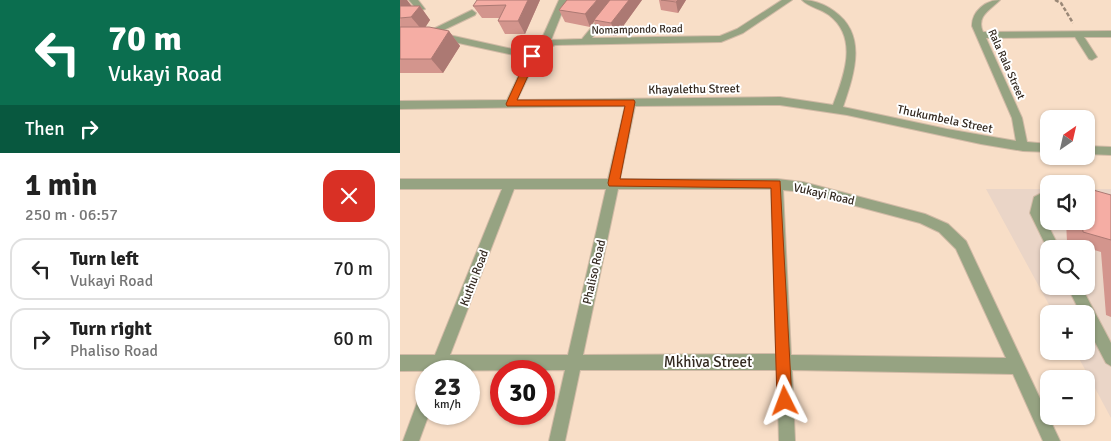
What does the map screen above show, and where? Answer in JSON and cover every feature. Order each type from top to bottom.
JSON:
[{"type":"street","points":[[412,0],[421,9]]},
{"type":"street","points":[[544,46],[563,0]]},
{"type":"street","points":[[586,40],[618,0]]},
{"type":"street","name":"Nomampondo Road","points":[[511,104],[532,56],[544,46],[554,42],[721,39],[740,32],[788,0]]},
{"type":"street","points":[[806,0],[836,17],[841,22],[851,44],[852,61],[837,109]]},
{"type":"street","name":"Rala Rala Street","points":[[996,0],[976,20],[979,35],[1017,118],[1023,147]]},
{"type":"street","points":[[472,13],[419,36],[447,38],[532,56]]},
{"type":"street","points":[[1078,34],[1092,57]]},
{"type":"street","points":[[979,35],[1111,34]]},
{"type":"street","name":"Khayalethu Street","points":[[400,105],[780,101],[837,109]]},
{"type":"street","name":"Phaliso Road","points":[[557,441],[631,102]]},
{"type":"street","name":"Thukumbela Street","points":[[837,109],[986,142],[1040,148]]},
{"type":"street","points":[[1095,150],[1111,151]]},
{"type":"street","name":"Vukayi Road","points":[[400,184],[777,184],[803,187],[938,224],[951,232],[961,245],[1052,441]]},
{"type":"street","name":"Kuthu Road","points":[[442,360],[510,184]]},
{"type":"street","points":[[777,184],[782,362],[787,441]]},
{"type":"street","points":[[1040,201],[1036,213],[1040,221]]},
{"type":"street","points":[[1079,295],[1111,358]]},
{"type":"street","name":"Mkhiva Street","points":[[480,366],[573,363],[782,362],[1016,366]]},
{"type":"street","name":"Mkhiva Street","points":[[400,363],[415,365]]},
{"type":"street","points":[[411,441],[417,425]]},
{"type":"path","points":[[1055,0],[1061,3],[1078,34]]},
{"type":"shaded area","points":[[986,189],[1040,189],[1040,230],[1095,230],[1095,189],[1111,189],[1111,418],[1095,388],[1095,370],[1085,370],[1080,360],[1095,360],[1095,305],[1049,305],[1044,295],[1095,295],[1095,240],[1040,240],[1040,288]]},
{"type":"building","points":[[477,0],[528,0],[518,21],[498,21],[506,5],[473,6]]},
{"type":"building","points":[[567,0],[597,0],[585,14],[559,10]]},
{"type":"building","points":[[610,0],[629,0],[611,23],[594,20]]},
{"type":"building","points":[[661,0],[678,0],[676,2]]},
{"type":"building","points":[[400,6],[420,6],[411,17],[400,18]]},
{"type":"building","points":[[400,27],[429,27],[449,31],[431,59],[400,59]]},
{"type":"building","points":[[1095,191],[1111,195],[1111,240],[1083,232],[1083,230],[1095,230]]},
{"type":"route","points":[[532,56],[511,104],[631,102],[613,183],[777,184],[785,401]]}]
